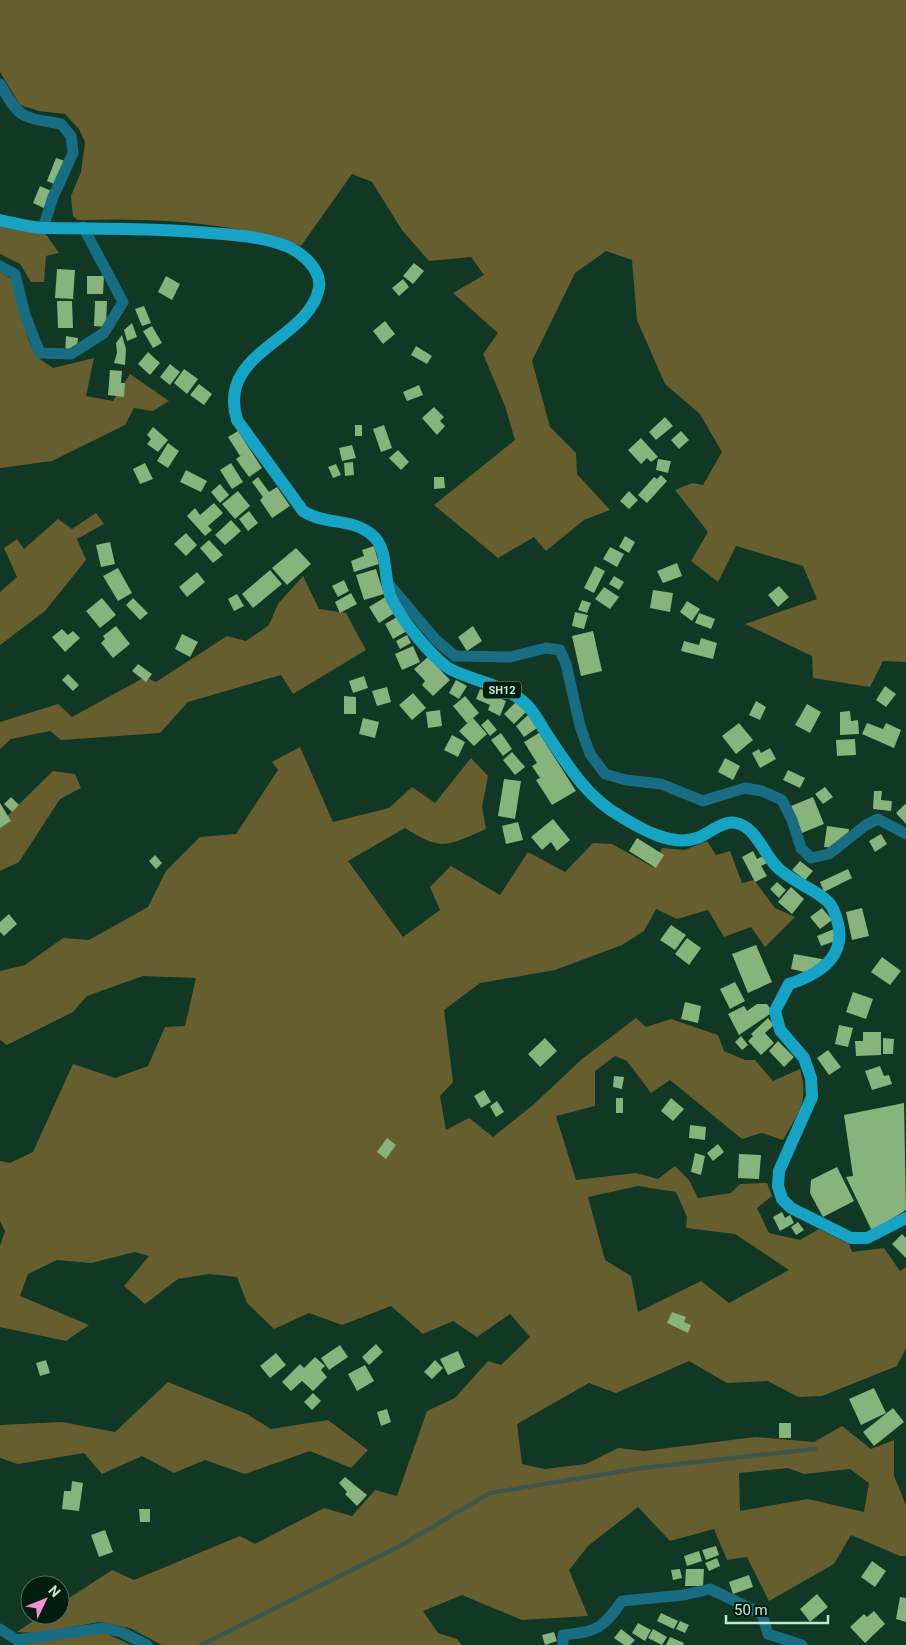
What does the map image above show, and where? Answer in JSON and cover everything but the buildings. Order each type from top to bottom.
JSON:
[{"type":"main road","name":"SH12","points":[[0,220],[43,228],[83,227],[198,231],[254,237],[286,246],[304,256],[314,268],[319,285],[315,302],[308,314],[261,350],[242,375],[234,394],[234,408],[237,420],[303,510],[314,518],[363,528],[375,536],[380,549],[391,597],[413,632],[450,669],[515,695],[528,707],[580,783],[604,805],[619,816],[658,836],[677,840],[696,838],[723,824],[735,822],[750,830],[778,868],[793,881],[824,898],[833,908],[841,942],[838,952],[813,975],[789,984],[775,1011],[780,1030],[804,1058],[811,1078],[812,1097],[779,1171],[778,1186],[782,1199],[791,1208],[851,1238],[868,1238],[906,1218]]},
{"type":"street","points":[[0,84],[14,110],[31,120],[61,124],[71,136],[73,153],[53,197],[43,228]]},
{"type":"street","points":[[0,266],[15,274],[25,315],[40,353],[71,354],[104,333],[123,302],[83,227]]},
{"type":"street","points":[[387,582],[436,640],[455,656],[510,657],[546,648],[560,650],[566,664],[580,726],[590,754],[605,774],[626,780],[661,784],[703,801],[745,788],[762,791],[782,800],[792,820],[800,848],[811,858],[829,854],[866,825],[878,819],[906,834]]},
{"type":"street","points":[[563,1645],[564,1635],[589,1632],[608,1621],[622,1601],[684,1595],[710,1589],[762,1614],[768,1634],[802,1645]]},
{"type":"street","points":[[0,1629],[18,1640],[104,1628],[121,1632],[146,1645]]},
{"type":"shaded area","points":[[0,0],[906,0],[906,662],[883,661],[870,687],[813,678],[812,656],[745,624],[817,599],[803,566],[736,546],[718,582],[691,561],[708,532],[675,490],[692,483],[703,485],[722,452],[700,414],[665,384],[637,320],[632,260],[606,251],[575,273],[532,361],[550,427],[576,453],[577,474],[610,510],[584,520],[546,551],[534,537],[498,558],[434,505],[515,440],[505,406],[483,354],[498,333],[453,293],[484,275],[471,257],[429,261],[402,230],[372,182],[352,174],[301,246],[247,231],[219,226],[163,221],[78,220],[73,216],[71,196],[81,172],[85,142],[79,129],[65,114],[39,111],[20,105],[0,72]]},
{"type":"shaded area","points":[[0,226],[43,230],[59,253],[46,256],[44,282],[31,282],[20,264],[0,254]]},
{"type":"shaded area","points":[[0,272],[13,280],[28,339],[37,357],[53,368],[94,358],[86,396],[113,401],[130,374],[169,401],[153,411],[134,408],[125,425],[52,461],[0,468]]},
{"type":"shaded area","points":[[96,513],[104,524],[77,539],[86,560],[45,611],[0,645],[0,592],[17,577],[4,548],[17,539],[24,549],[58,519],[72,529]]},
{"type":"shaded area","points":[[303,576],[319,609],[346,613],[366,650],[293,694],[281,675],[188,702],[160,733],[61,740],[50,731],[11,739],[0,749],[0,722],[58,704],[72,717],[145,677],[156,682],[227,636],[246,641],[269,625],[278,604]]},
{"type":"shaded area","points":[[300,747],[333,822],[389,808],[412,787],[435,803],[471,758],[488,776],[482,807],[486,829],[445,844],[428,841],[405,828],[348,861],[403,937],[440,910],[430,887],[451,866],[500,895],[528,852],[565,872],[593,843],[612,844],[653,867],[662,848],[685,850],[707,841],[716,855],[730,851],[742,883],[754,880],[775,908],[795,917],[765,947],[751,927],[724,937],[708,910],[677,919],[656,909],[644,931],[622,945],[555,970],[480,983],[444,1010],[453,1082],[440,1096],[446,1130],[469,1118],[493,1137],[533,1105],[582,1059],[636,1018],[646,1027],[671,1019],[718,1035],[724,1051],[745,1060],[755,1060],[773,1081],[800,1069],[803,1081],[803,1099],[798,1114],[783,1140],[762,1133],[742,1139],[670,1080],[651,1093],[627,1061],[615,1056],[595,1071],[595,1106],[556,1116],[576,1180],[636,1173],[658,1179],[675,1166],[689,1180],[698,1198],[731,1193],[740,1184],[767,1183],[772,1196],[757,1208],[769,1233],[800,1240],[819,1229],[849,1244],[852,1252],[884,1248],[900,1271],[906,1267],[906,1348],[897,1366],[822,1396],[798,1397],[768,1381],[727,1383],[689,1361],[616,1393],[589,1383],[517,1424],[522,1464],[545,1469],[586,1464],[618,1448],[644,1451],[755,1437],[814,1442],[842,1426],[871,1449],[894,1440],[894,1476],[906,1505],[906,1556],[900,1556],[851,1535],[834,1564],[769,1601],[747,1557],[727,1560],[714,1529],[670,1541],[638,1507],[588,1546],[569,1570],[588,1616],[522,1620],[462,1595],[423,1611],[438,1633],[457,1639],[462,1645],[162,1645],[130,1628],[99,1622],[37,1633],[17,1632],[27,1625],[70,1625],[70,1597],[112,1570],[134,1580],[240,1536],[255,1544],[324,1508],[352,1516],[375,1490],[397,1496],[427,1411],[455,1398],[488,1361],[501,1365],[530,1337],[510,1314],[477,1337],[453,1321],[423,1334],[391,1306],[342,1325],[309,1313],[274,1329],[247,1303],[237,1277],[209,1274],[178,1279],[145,1304],[124,1286],[149,1256],[135,1252],[91,1263],[57,1260],[28,1274],[20,1296],[89,1325],[66,1341],[0,1327],[0,1246],[5,1231],[0,1221],[0,1161],[10,1163],[33,1152],[73,1064],[115,1078],[148,1066],[165,1027],[185,1026],[196,978],[143,976],[87,996],[73,1012],[7,1045],[0,1040],[0,971],[25,965],[63,938],[89,940],[148,907],[166,871],[200,837],[236,834],[278,770],[272,762]],"holes":[[[638,1186],[676,1192],[687,1217],[686,1228],[735,1234],[789,1270],[729,1303],[701,1281],[638,1312],[631,1276],[605,1260],[588,1197]],[[788,1468],[804,1474],[850,1469],[869,1483],[864,1512],[808,1499],[740,1511],[739,1473]]]},
{"type":"shaded area","points":[[53,771],[75,774],[81,788],[60,799],[19,862],[0,871],[0,823]]},
{"type":"shaded area","points":[[168,1382],[247,1414],[271,1429],[328,1420],[368,1450],[351,1468],[310,1451],[245,1474],[205,1460],[174,1473],[142,1456],[102,1474],[84,1453],[18,1464],[0,1458],[0,1425],[62,1422],[115,1432]]},
{"type":"shaded area","points":[[105,1633],[131,1645],[23,1645],[80,1635]]},
{"type":"waterway","points":[[201,1645],[400,1546],[490,1493],[642,1468],[815,1449]]}]
